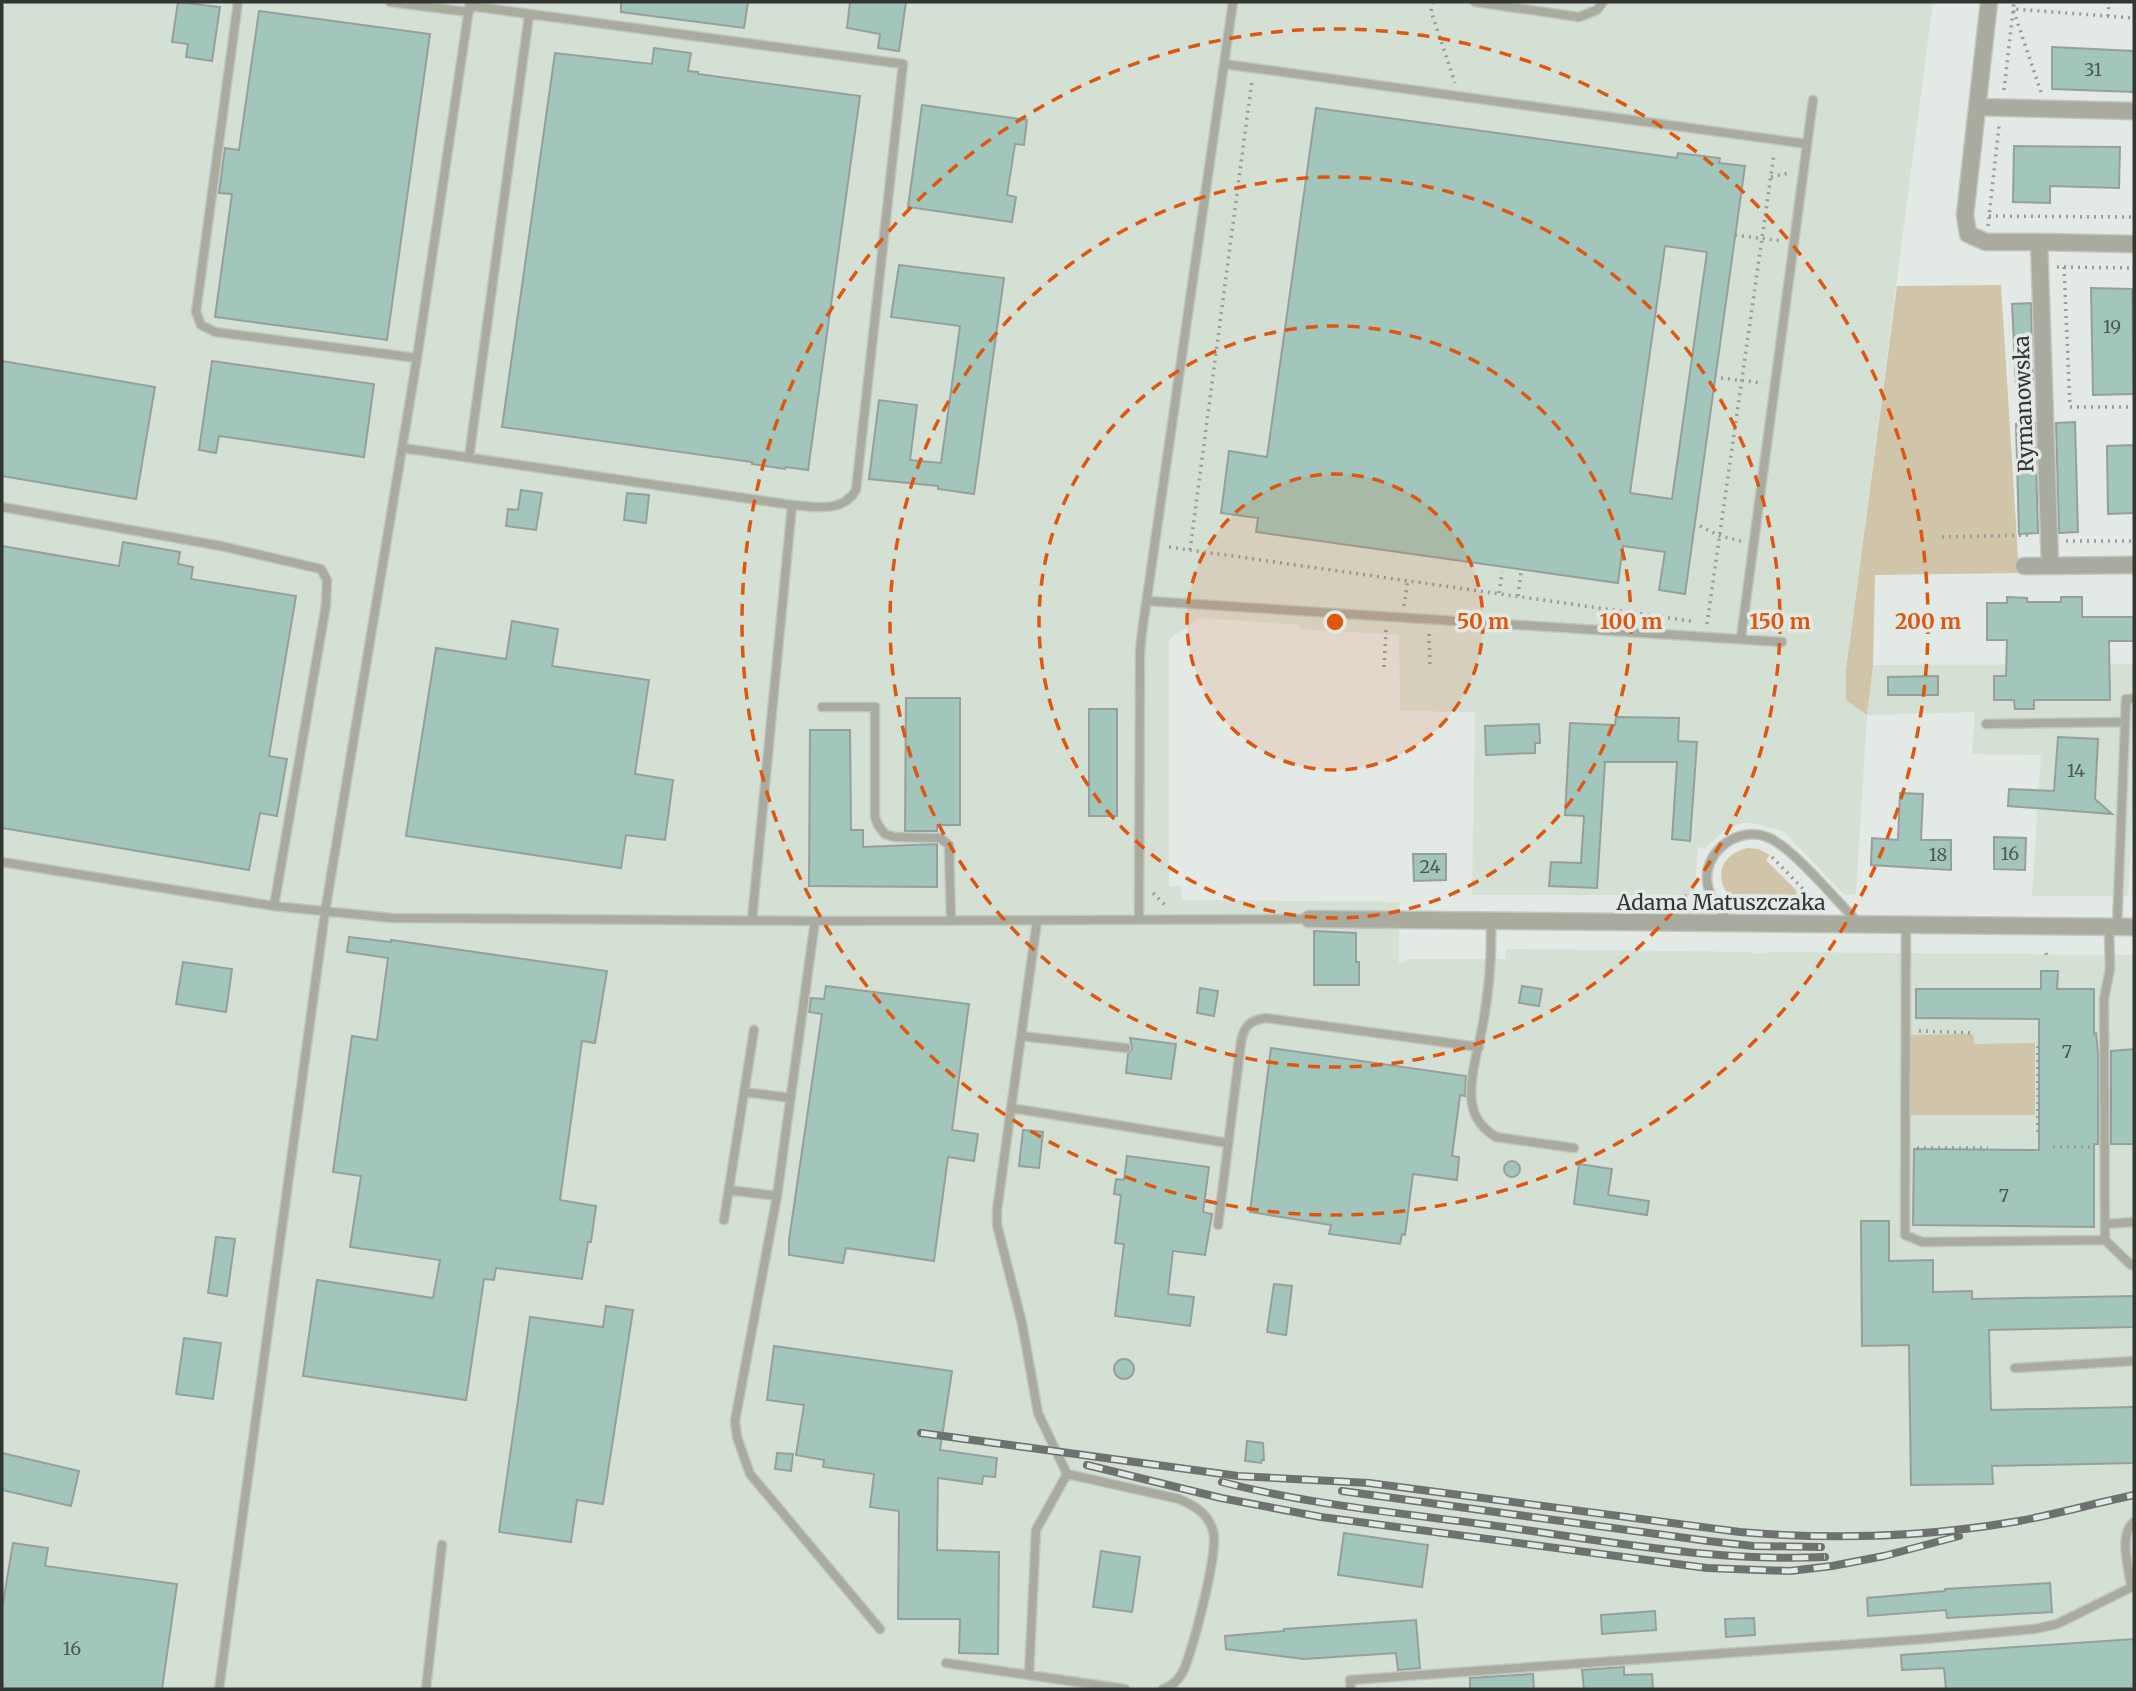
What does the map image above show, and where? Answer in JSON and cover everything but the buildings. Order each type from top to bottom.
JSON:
[{"type":"street","points":[[1989,2],[1965,215],[1968,234],[1986,242],[2134,243]]},
{"type":"street","points":[[1977,107],[2134,111]]},
{"type":"street","name":"Rymanowska","points":[[2039,242],[2050,565]]},
{"type":"street","points":[[2024,566],[2134,565]]},
{"type":"street","name":"Adama Matuszczaka","points":[[1308,919],[2134,927]]},
{"type":"lane","points":[[238,2],[196,312],[201,324],[215,332],[417,358]]},
{"type":"lane","points":[[390,2],[470,7],[903,64],[856,489],[851,498],[839,505],[825,508],[792,505],[403,448]]},
{"type":"lane","points":[[1139,919],[1140,652],[1233,2]]},
{"type":"lane","points":[[1475,2],[1579,17],[1597,10],[1603,2]]},
{"type":"lane","points":[[219,1689],[325,912],[403,448],[470,7]]},
{"type":"lane","points":[[469,458],[529,15]]},
{"type":"lane","points":[[1224,64],[1807,144]]},
{"type":"lane","points":[[1741,638],[1813,100]]},
{"type":"lane","points":[[752,920],[792,505]]},
{"type":"lane","points":[[2,507],[222,546],[321,569],[327,580],[326,605],[274,906]]},
{"type":"lane","points":[[1147,601],[1782,642]]},
{"type":"lane","points":[[2105,1240],[2104,999],[2110,969],[2126,699],[2134,699]]},
{"type":"lane","points":[[822,707],[875,708],[875,817],[885,834],[894,837],[940,838],[949,845],[951,920]]},
{"type":"lane","points":[[1986,724],[2125,722]]},
{"type":"lane","points":[[1732,924],[1714,902],[1709,891],[1707,871],[1723,844],[1743,835],[1755,834],[1766,836],[1787,850],[1860,924]]},
{"type":"lane","points":[[2,862],[274,906],[391,918],[815,921],[1308,919]]},
{"type":"lane","points":[[815,921],[777,1196],[735,1421],[737,1437],[750,1474],[880,1629]]},
{"type":"lane","points":[[1037,921],[997,1225],[1022,1323],[1038,1413],[1067,1474]]},
{"type":"lane","points":[[1491,922],[1491,960],[1471,1096],[1472,1106],[1480,1124],[1496,1137],[1574,1148]]},
{"type":"lane","points":[[1906,925],[1905,1235],[1922,1242],[2105,1240],[2134,1265]]},
{"type":"lane","points":[[1218,1225],[1243,1032],[1248,1024],[1256,1019],[1266,1018],[1479,1047]]},
{"type":"lane","points":[[724,1220],[754,1030]]},
{"type":"lane","points":[[1021,1036],[1126,1048]]},
{"type":"lane","points":[[744,1092],[791,1098]]},
{"type":"lane","points":[[1011,1108],[1228,1143]]},
{"type":"lane","points":[[729,1189],[777,1196]]},
{"type":"lane","points":[[2105,1224],[2134,1222]]},
{"type":"lane","points":[[2015,1368],[2134,1361]]},
{"type":"lane","points":[[1029,1675],[1036,1530],[1067,1474]]},
{"type":"lane","points":[[1067,1474],[1179,1499],[1195,1506],[1210,1523],[1214,1534],[1214,1560],[1185,1667],[1174,1683],[1163,1689]]},
{"type":"lane","points":[[1351,1689],[1350,1680],[2035,1629],[2057,1623],[2133,1586],[2125,1539],[2129,1526],[2134,1522]]},
{"type":"lane","points":[[426,1689],[442,1545]]},
{"type":"lane","points":[[947,1663],[1125,1689]]},
{"type":"path","points":[[1433,2],[1431,11],[1455,83],[1453,95]]},
{"type":"path","points":[[1986,242],[2014,2]]},
{"type":"path","points":[[2108,16],[2109,2]]},
{"type":"path","points":[[2013,9],[2134,18]]},
{"type":"path","points":[[2013,9],[2044,101]]},
{"type":"path","points":[[1190,550],[1254,67]]},
{"type":"path","points":[[1708,637],[1707,623],[1776,140]]},
{"type":"path","points":[[1771,177],[1794,172]]},
{"type":"path","points":[[1965,215],[2134,217]]},
{"type":"path","points":[[1735,235],[1795,243]]},
{"type":"path","points":[[2040,267],[2134,268]]},
{"type":"path","points":[[2064,267],[2070,407],[2134,407]]},
{"type":"path","points":[[1721,378],[1776,385]]},
{"type":"path","points":[[1700,526],[1720,536],[1754,543]]},
{"type":"path","points":[[1166,547],[1707,623]]},
{"type":"path","points":[[1499,593],[1502,572]]},
{"type":"path","points":[[1518,596],[1521,572]]},
{"type":"path","points":[[1429,632],[1430,666]]},
{"type":"path","points":[[1772,858],[1809,895],[1810,902]]},
{"type":"path","points":[[1152,890],[1159,900],[1174,906]]},
{"type":"path","points":[[1915,1031],[1973,1033]]},
{"type":"path","points":[[2038,1043],[2038,1132]]},
{"type":"path","points":[[2053,1147],[2104,1146]]},
{"type":"path","points":[[1905,1148],[1988,1148]]},
{"type":"shaded area","points":[[2,2],[1933,2],[1846,670],[1846,700],[1867,715],[1856,894],[1845,895],[1783,831],[1742,823],[1726,829],[1705,848],[1698,847],[1694,895],[1472,895],[1475,712],[1400,711],[1399,635],[1300,629],[1300,625],[1200,618],[1169,639],[1169,886],[1181,886],[1182,900],[1399,902],[1399,965],[1408,959],[1505,959],[1506,949],[1758,954],[2134,955],[2134,1689],[2,1689]]},
{"type":"shaded area","points":[[2001,285],[2019,573],[1875,575],[1873,665],[1867,715],[1846,700],[1846,670],[1897,286]]},
{"type":"shaded area","points":[[2134,664],[2134,787],[2128,896],[2032,896],[2041,755],[1972,754],[1975,712],[1867,715],[1873,665]]},
{"type":"shaded area","points":[[1748,848],[1770,855],[1766,860],[1797,891],[1796,895],[1728,894],[1721,879],[1723,865],[1733,854]]},
{"type":"shaded area","points":[[1973,1034],[1974,1044],[2035,1043],[2035,1115],[1911,1115],[1911,1035]]},
{"type":"railway","points":[[921,1433],[1238,1476],[1369,1483],[1740,1532],[1810,1536],[1880,1536],[1950,1531],[2019,1521],[2134,1495]]},
{"type":"railway","points":[[1087,1465],[1221,1498],[1321,1517],[1707,1568],[1790,1571],[1832,1566],[1884,1556],[1959,1536]]},
{"type":"railway","points":[[1222,1482],[1327,1503],[1664,1550],[1745,1557],[1825,1557]]},
{"type":"railway","points":[[1342,1491],[1708,1541],[1753,1546],[1821,1547]]}]
